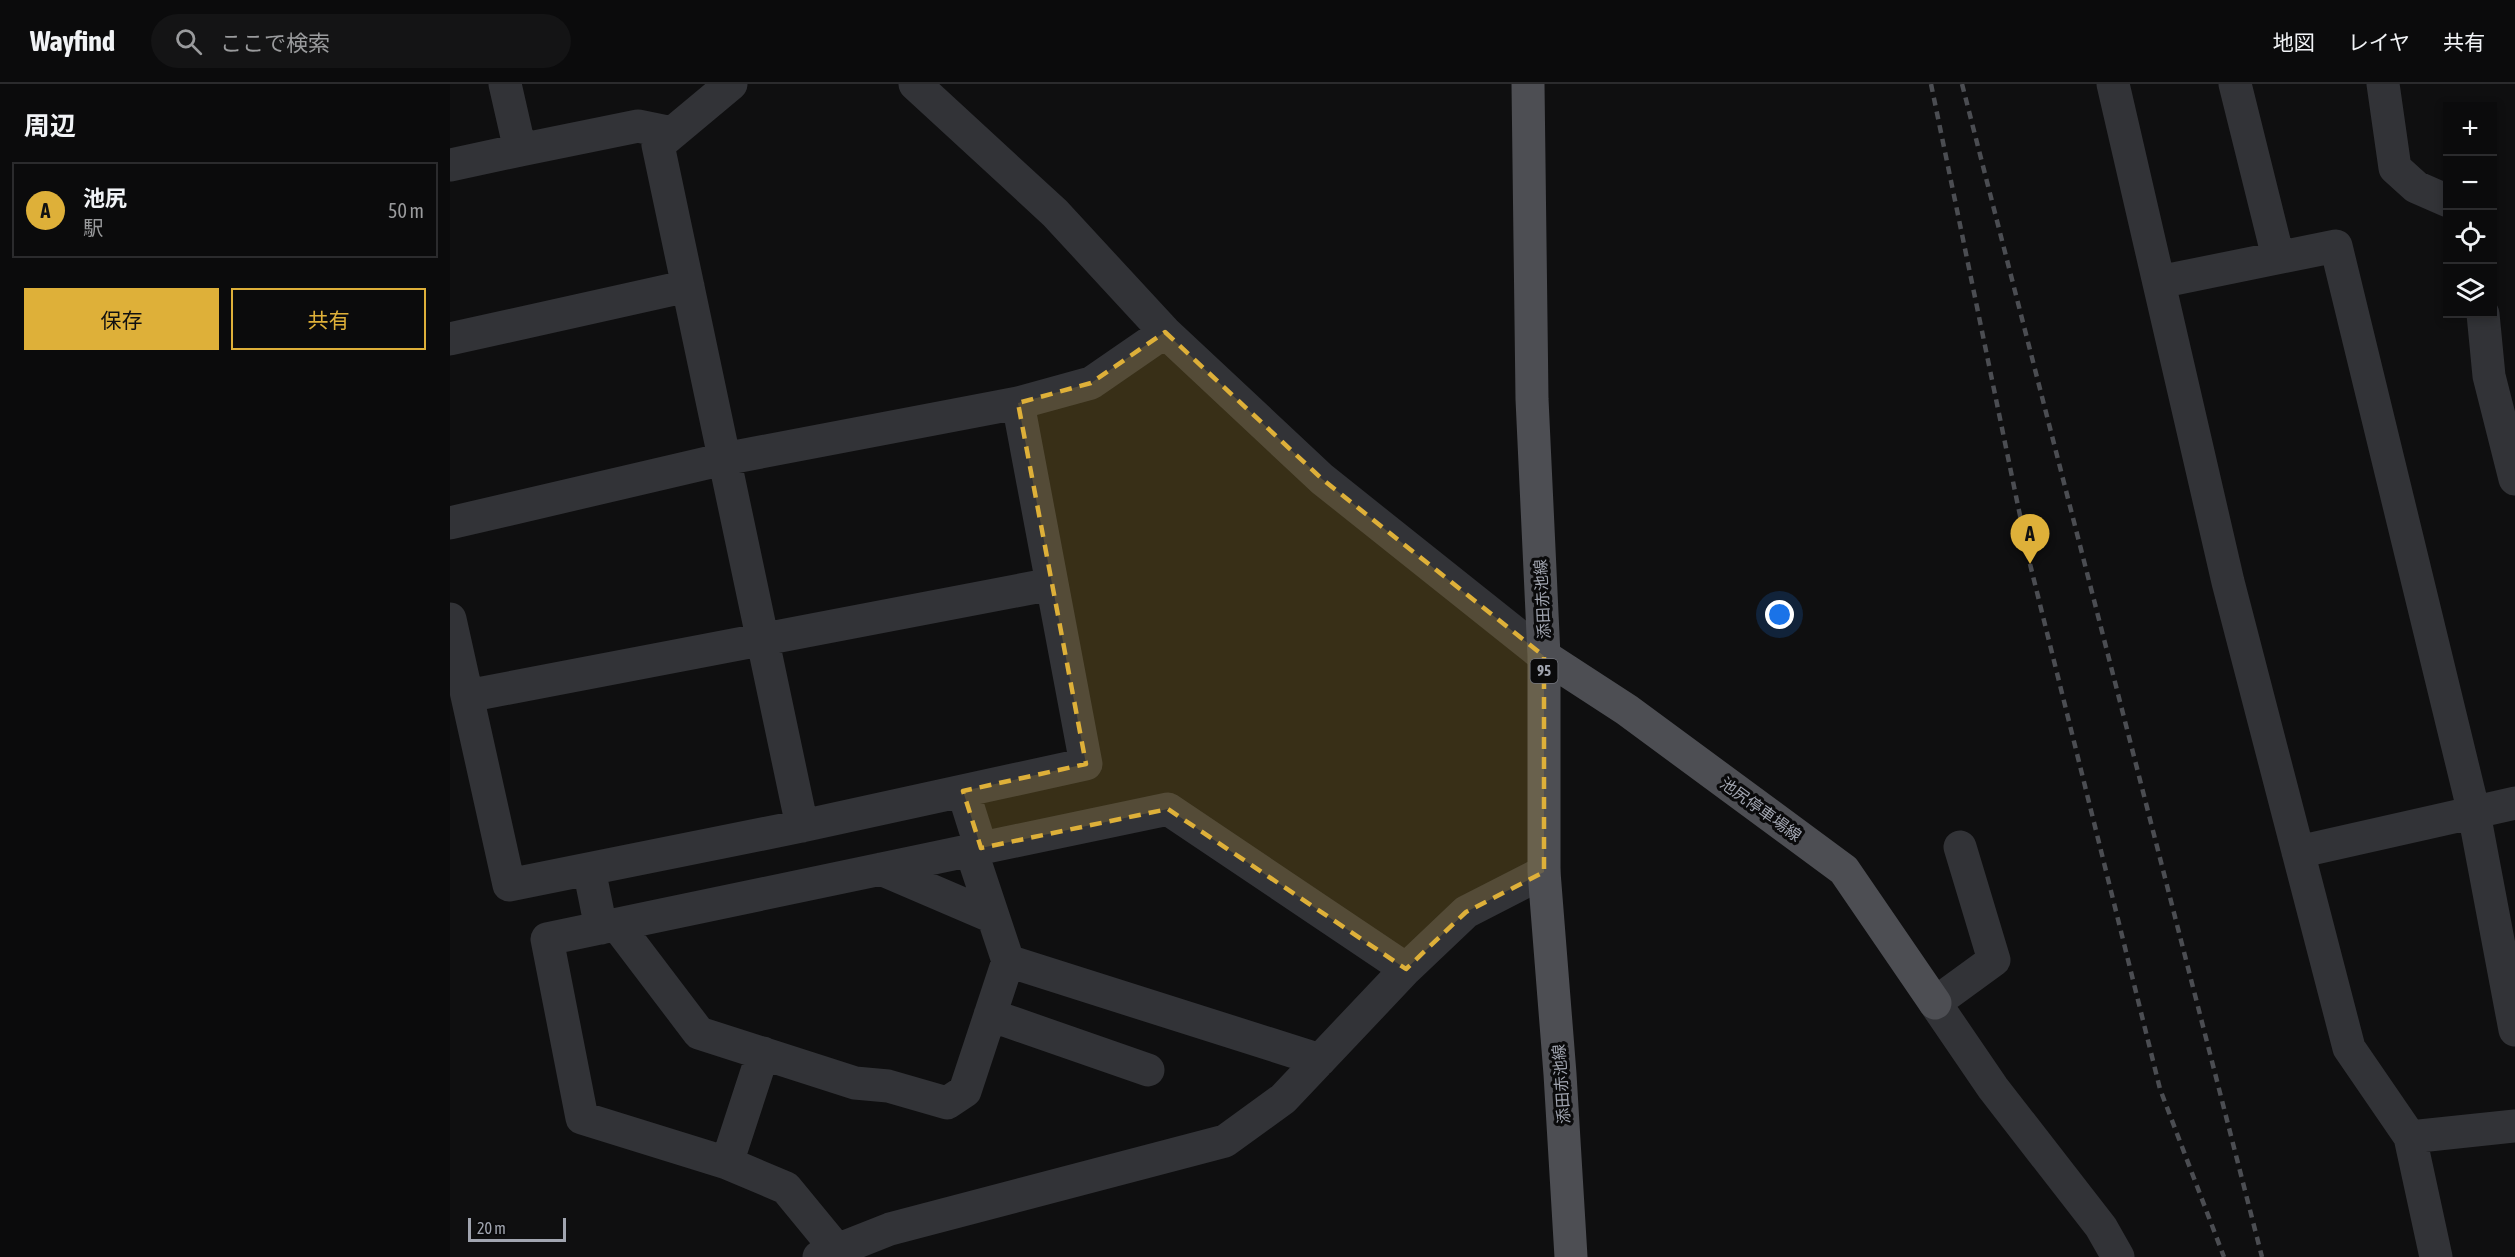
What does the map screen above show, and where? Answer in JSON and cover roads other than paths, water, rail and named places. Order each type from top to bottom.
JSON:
[{"type":"main road","name":"添田赤池線","points":[[1528,84],[1532,399],[1544,656],[1544,872],[1560,1074],[1570,1257]]},
{"type":"main road","name":"池尻停車場線","points":[[1544,656],[1627,710],[1844,870],[1935,1004]]},
{"type":"street","points":[[505,84],[520,150]]},
{"type":"street","points":[[915,84],[1055,213],[1165,332],[1322,479],[1544,656]]},
{"type":"street","points":[[2113,84],[2228,582],[2349,1048],[2410,1137],[2436,1257]]},
{"type":"street","points":[[2235,84],[2278,257]]},
{"type":"street","points":[[2383,84],[2395,168],[2416,187],[2443,199]]},
{"type":"street","points":[[722,87],[658,145],[802,826]]},
{"type":"street","points":[[450,165],[638,126],[672,133]]},
{"type":"street","points":[[2159,282],[2336,246],[2474,813],[2515,1030]]},
{"type":"street","points":[[450,339],[688,286]]},
{"type":"street","points":[[2483,318],[2489,376],[2515,479]]},
{"type":"street","points":[[450,523],[724,459],[1018,403],[1091,383],[1165,332]]},
{"type":"street","points":[[450,620],[509,885],[802,826],[1086,764],[1018,403]]},
{"type":"street","points":[[467,696],[1052,584]]},
{"type":"street","points":[[589,869],[609,926],[699,1033],[855,1083],[888,1086],[947,1103],[965,1090],[1008,961],[993,917],[963,791]]},
{"type":"street","points":[[2298,852],[2515,803]]},
{"type":"street","points":[[1406,969],[1168,808],[547,939],[582,1118],[727,1164],[786,1188],[828,1253],[890,1229],[1225,1141],[1284,1099],[1406,969],[1466,912],[1544,872]]},
{"type":"street","points":[[1960,847],[1994,960],[1935,1004],[1993,1088],[2102,1227],[2118,1257]]},
{"type":"street","points":[[881,869],[993,917]]},
{"type":"street","points":[[1008,961],[1320,1060]]},
{"type":"street","points":[[990,1015],[1148,1070]]},
{"type":"street","points":[[727,1164],[763,1053]]},
{"type":"street","points":[[2410,1137],[2515,1126]]},
{"type":"railway","points":[[1931,84],[2030,564],[2160,1089],[2224,1257]]},
{"type":"railway","points":[[1962,84],[2262,1257]]},
{"type":"place","name":"池尻","points":[[2030,564]]}]
